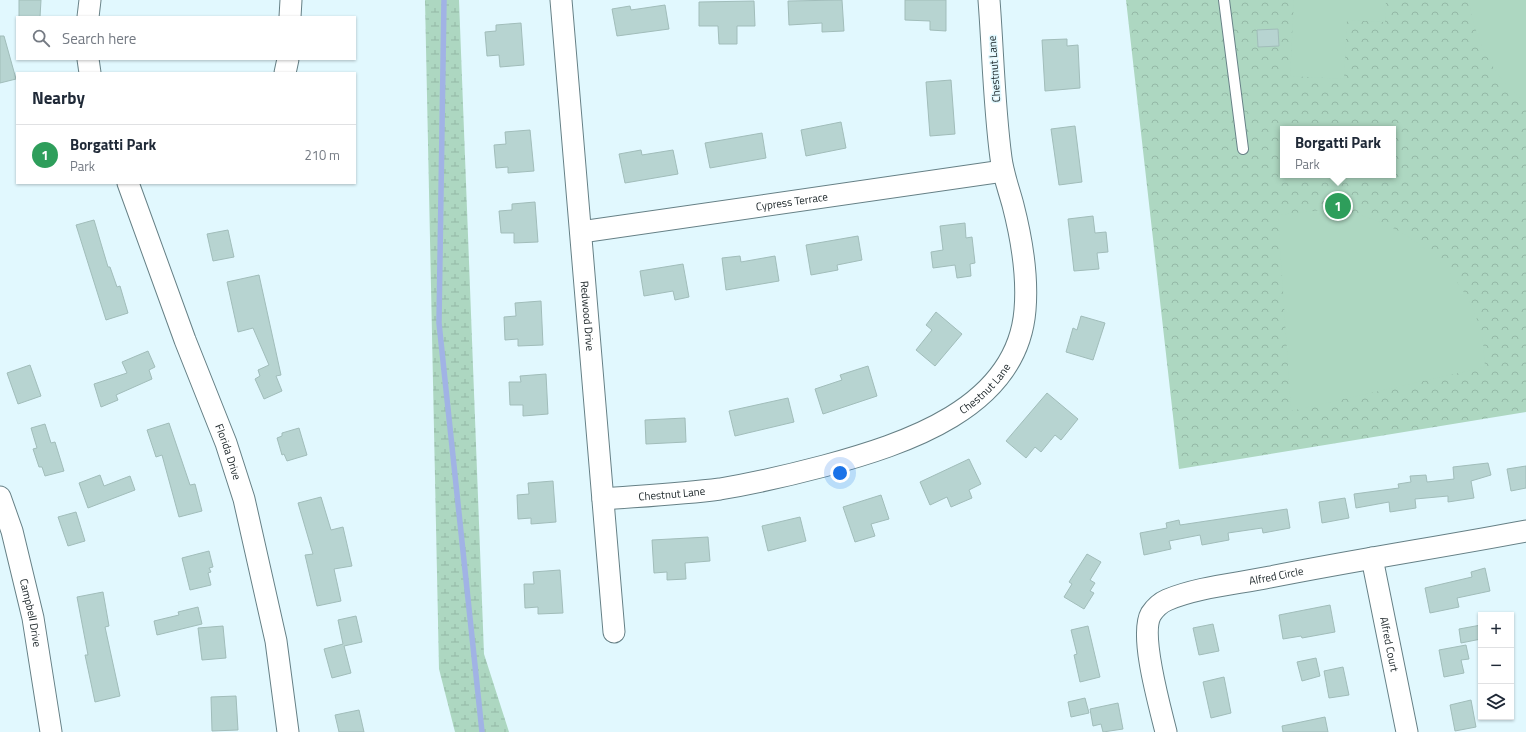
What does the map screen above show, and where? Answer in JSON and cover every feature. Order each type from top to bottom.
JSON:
[{"type":"street","points":[[88,16],[90,0]]},
{"type":"street","points":[[290,16],[291,0]]},
{"type":"street","name":"Redwood Drive","points":[[561,0],[614,632]]},
{"type":"street","name":"Chestnut Lane","points":[[603,499],[720,488],[762,481],[839,462],[898,441],[942,422],[968,406],[993,384],[1002,373],[1019,342],[1024,324],[1026,295],[1025,262],[1018,226],[1003,171],[1000,153],[989,0]]},
{"type":"street","points":[[88,60],[90,72]]},
{"type":"street","points":[[285,72],[288,60]]},
{"type":"street","name":"Cypress Terrace","points":[[581,232],[1003,171]]},
{"type":"street","name":"Florida Drive","points":[[128,184],[185,340],[226,443],[244,499],[276,641],[288,732]]},
{"type":"street","name":"Campbell Drive","points":[[0,497],[12,531],[33,618],[51,732]]},
{"type":"street","name":"Alfred Circle","points":[[1166,732],[1147,631],[1148,620],[1157,607],[1168,600],[1187,593],[1372,558],[1526,532]]},
{"type":"street","name":"Alfred Court","points":[[1372,558],[1407,732]]},
{"type":"lane","points":[[1224,0],[1243,149]]},
{"type":"green space","points":[[425,0],[459,0],[484,654],[509,732],[455,732],[439,669]]},
{"type":"green space","points":[[1126,0],[1526,0],[1526,412],[1179,469]]},
{"type":"green space","points":[[1294,0],[1386,0],[1385,22],[1347,20],[1344,79],[1290,76]]},
{"type":"green space","points":[[1469,0],[1526,0],[1526,102],[1504,82],[1487,57],[1476,29]]},
{"type":"green space","points":[[1322,210],[1348,212],[1396,229],[1434,256],[1451,274],[1475,313],[1482,336],[1485,367],[1291,411],[1278,215]]},
{"type":"building","points":[[19,0],[41,0],[40,16],[19,16]]},
{"type":"building","points":[[842,0],[844,31],[822,32],[822,23],[789,25],[788,1]]},
{"type":"building","points":[[905,0],[946,0],[946,31],[930,30],[930,21],[905,20]]},
{"type":"building","points":[[754,1],[755,26],[737,26],[737,44],[719,44],[718,26],[699,26],[699,2]]},
{"type":"building","points":[[665,5],[669,29],[617,36],[612,9],[630,6],[631,10]]},
{"type":"building","points":[[521,23],[524,65],[500,67],[499,55],[487,56],[485,32],[496,31],[496,25]]},
{"type":"building","points":[[1278,29],[1279,46],[1258,47],[1257,30]]},
{"type":"building","points":[[0,36],[4,36],[16,79],[0,83]]},
{"type":"building","points":[[1067,39],[1067,46],[1078,45],[1080,88],[1045,91],[1042,40]]},
{"type":"building","points":[[951,80],[955,134],[930,136],[926,82]]},
{"type":"building","points":[[841,122],[846,148],[806,156],[801,130]]},
{"type":"building","points":[[1075,126],[1082,182],[1059,185],[1051,129]]},
{"type":"building","points":[[530,130],[534,171],[508,173],[508,167],[496,168],[494,145],[506,144],[505,132]]},
{"type":"building","points":[[762,133],[766,158],[710,168],[705,143]]},
{"type":"building","points":[[641,150],[642,155],[673,150],[678,174],[625,183],[619,154]]},
{"type":"building","points":[[535,202],[538,242],[514,243],[514,233],[501,233],[499,211],[512,210],[512,204]]},
{"type":"building","points":[[1093,216],[1095,233],[1106,232],[1108,252],[1097,253],[1099,269],[1074,271],[1068,219]]},
{"type":"building","points":[[94,220],[108,267],[110,267],[117,287],[120,286],[128,313],[106,320],[76,225]]},
{"type":"building","points":[[965,223],[966,238],[972,237],[975,263],[970,264],[971,276],[957,278],[955,265],[933,268],[931,252],[943,250],[940,226]]},
{"type":"building","points":[[228,230],[234,257],[213,261],[207,234]]},
{"type":"building","points":[[858,236],[862,260],[837,265],[838,270],[811,275],[806,245]]},
{"type":"building","points":[[740,256],[741,262],[775,256],[779,281],[726,290],[722,258]]},
{"type":"building","points":[[683,264],[689,297],[675,300],[673,291],[644,296],[640,271]]},
{"type":"building","points":[[259,275],[281,375],[276,376],[282,391],[264,399],[255,379],[260,376],[258,370],[269,365],[253,328],[238,332],[227,282]]},
{"type":"building","points":[[541,301],[543,345],[518,346],[518,339],[505,340],[504,317],[516,316],[515,303]]},
{"type":"building","points":[[936,312],[962,334],[935,366],[916,350],[932,330],[926,325]]},
{"type":"building","points":[[1081,316],[1105,323],[1093,360],[1066,352],[1073,328],[1077,330]]},
{"type":"building","points":[[148,351],[155,367],[149,370],[152,379],[116,395],[118,400],[101,407],[94,384],[127,373],[122,362]]},
{"type":"building","points":[[30,365],[41,396],[18,404],[7,373]]},
{"type":"building","points":[[868,366],[877,396],[823,414],[815,389],[842,380],[840,375]]},
{"type":"building","points":[[546,374],[548,414],[523,416],[523,405],[510,405],[509,382],[521,382],[520,376]]},
{"type":"building","points":[[1047,393],[1078,419],[1061,440],[1055,435],[1041,452],[1035,447],[1026,458],[1006,441]]},
{"type":"building","points":[[788,398],[794,422],[735,436],[729,411]]},
{"type":"building","points":[[685,418],[686,442],[646,444],[645,420]]},
{"type":"building","points":[[169,423],[190,485],[195,484],[202,511],[179,517],[162,455],[156,457],[147,430]]},
{"type":"building","points":[[45,424],[51,443],[55,442],[64,471],[45,476],[42,467],[39,467],[33,449],[37,448],[31,428]]},
{"type":"building","points":[[299,428],[307,455],[287,461],[284,454],[282,455],[277,438],[282,436],[282,433]]},
{"type":"building","points":[[969,459],[981,484],[969,490],[972,498],[951,507],[947,497],[930,505],[920,482]]},
{"type":"building","points":[[1488,463],[1491,475],[1471,481],[1474,498],[1448,502],[1448,496],[1415,499],[1416,508],[1390,512],[1389,502],[1356,508],[1354,494],[1399,488],[1398,484],[1411,482],[1410,476],[1426,475],[1427,482],[1454,479],[1453,467]]},
{"type":"building","points":[[1526,466],[1526,488],[1511,491],[1507,469]]},
{"type":"building","points":[[100,475],[104,486],[130,476],[135,490],[88,508],[79,483]]},
{"type":"building","points":[[553,481],[556,522],[531,524],[531,518],[518,519],[517,495],[529,494],[528,483]]},
{"type":"building","points":[[881,495],[889,519],[871,524],[875,536],[855,542],[843,507]]},
{"type":"building","points":[[321,497],[331,530],[343,527],[352,566],[334,569],[341,601],[317,606],[305,555],[313,554],[298,503]]},
{"type":"building","points":[[1345,498],[1349,518],[1322,523],[1319,502]]},
{"type":"building","points":[[1287,509],[1290,528],[1263,533],[1262,528],[1228,533],[1229,540],[1202,545],[1200,535],[1169,541],[1171,549],[1144,555],[1140,533],[1167,528],[1166,523],[1179,520],[1180,525]]},
{"type":"building","points":[[76,512],[85,541],[68,546],[58,517]]},
{"type":"building","points":[[800,517],[806,541],[768,551],[762,526]]},
{"type":"building","points":[[708,537],[710,561],[685,563],[686,579],[667,580],[667,572],[654,573],[652,540]]},
{"type":"building","points":[[209,551],[213,567],[209,568],[211,572],[208,573],[211,585],[190,590],[182,558]]},
{"type":"building","points":[[1087,554],[1101,562],[1090,580],[1095,583],[1090,591],[1094,593],[1084,609],[1064,597],[1072,584],[1069,582]]},
{"type":"building","points":[[1485,568],[1490,591],[1457,598],[1459,607],[1430,613],[1425,588],[1472,577],[1471,572]]},
{"type":"building","points":[[560,570],[563,613],[538,614],[538,607],[525,608],[524,584],[534,584],[533,572]]},
{"type":"building","points":[[103,592],[109,626],[105,627],[120,696],[95,702],[85,655],[88,655],[77,597]]},
{"type":"building","points":[[1330,605],[1335,632],[1302,638],[1301,636],[1283,639],[1279,615]]},
{"type":"building","points":[[198,607],[202,624],[157,635],[154,621],[179,615],[178,612]]},
{"type":"building","points":[[356,616],[362,642],[344,646],[351,673],[332,678],[324,649],[343,644],[338,620]]},
{"type":"building","points":[[1213,624],[1219,651],[1199,655],[1193,628]]},
{"type":"building","points":[[223,626],[226,658],[202,660],[198,628]]},
{"type":"building","points":[[1088,626],[1100,677],[1080,682],[1074,655],[1077,654],[1071,630]]},
{"type":"building","points":[[1478,626],[1478,640],[1461,643],[1459,629]]},
{"type":"building","points":[[1466,645],[1469,659],[1461,660],[1464,673],[1444,677],[1439,650]]},
{"type":"building","points":[[1316,658],[1320,676],[1302,681],[1297,662]]},
{"type":"building","points":[[1343,667],[1349,695],[1329,698],[1324,671]]},
{"type":"building","points":[[1224,677],[1231,713],[1211,718],[1203,682]]},
{"type":"building","points":[[236,696],[238,730],[212,731],[211,697]]},
{"type":"building","points":[[1085,698],[1089,713],[1071,717],[1068,702]]},
{"type":"building","points":[[1471,700],[1476,727],[1455,731],[1450,705]]},
{"type":"building","points":[[1118,703],[1123,729],[1103,732],[1101,724],[1093,726],[1090,709]]},
{"type":"building","points":[[359,710],[364,732],[339,732],[335,715]]},
{"type":"building","points":[[1325,717],[1328,732],[1283,732],[1282,726]]},
{"type":"waterway","points":[[444,0],[439,323],[482,732]]},
{"type":"place","name":"Borgatti Park","points":[[1338,206]]}]
